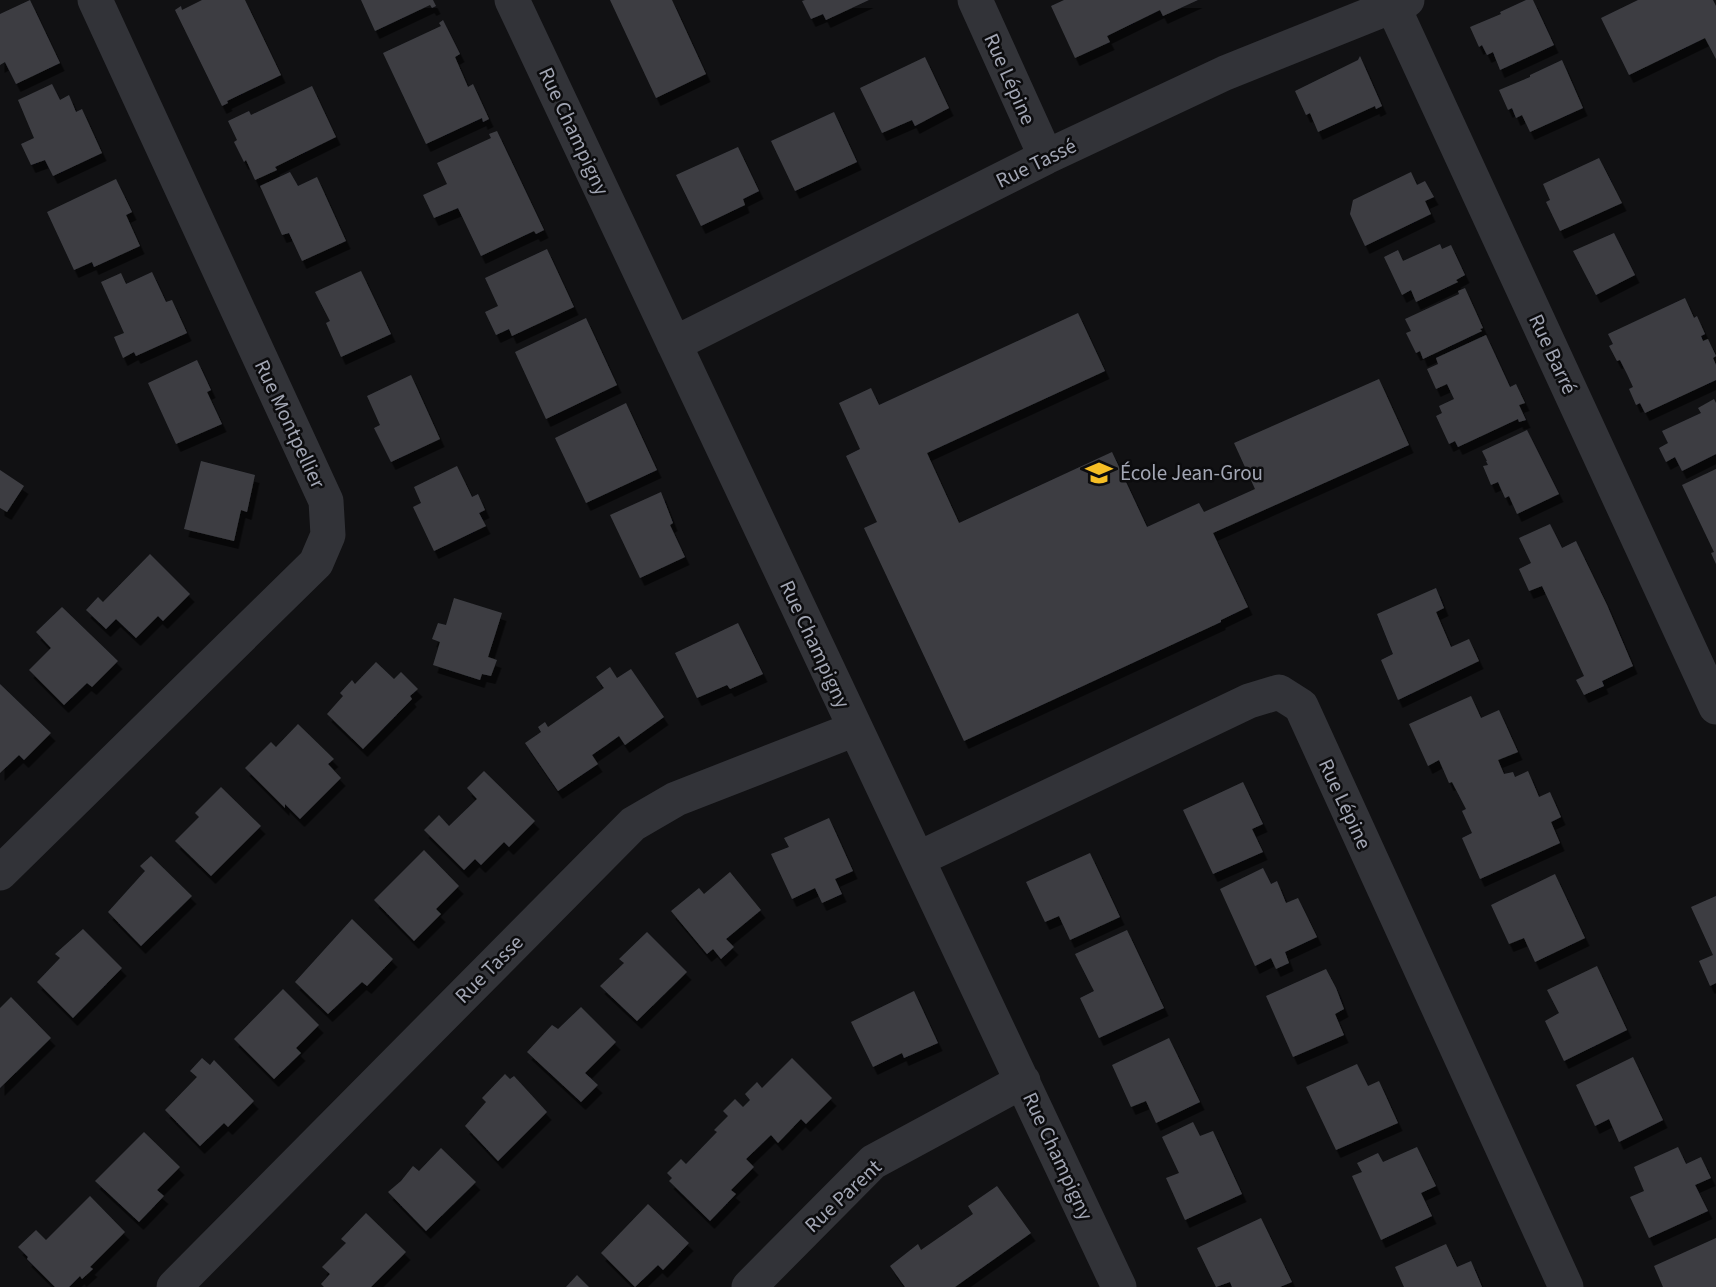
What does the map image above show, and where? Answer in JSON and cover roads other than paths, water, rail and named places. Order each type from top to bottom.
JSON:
[{"type":"street","name":"Rue Montpellier","points":[[0,873],[316,564],[328,535],[326,501],[95,0]]},
{"type":"street","name":"Rue Champigny","points":[[512,0],[1119,1287]]},
{"type":"street","name":"Rue Lépine","points":[[975,0],[1046,157]]},
{"type":"street","name":"Rue Tassé","points":[[674,344],[1046,157],[1225,73],[1396,2]]},
{"type":"street","name":"Rue Barré","points":[[1396,2],[1716,707]]},
{"type":"street","name":"Rue Lépine","points":[[918,859],[1249,701],[1279,692],[1301,706],[1566,1287]]},
{"type":"street","name":"Rue Tasse","points":[[174,1287],[633,824],[676,799],[855,729]]},
{"type":"street","name":"Rue Parent","points":[[749,1287],[873,1162],[1023,1082]]},
{"type":"place","name":"École Jean-Grou","points":[[1099,473]]}]
